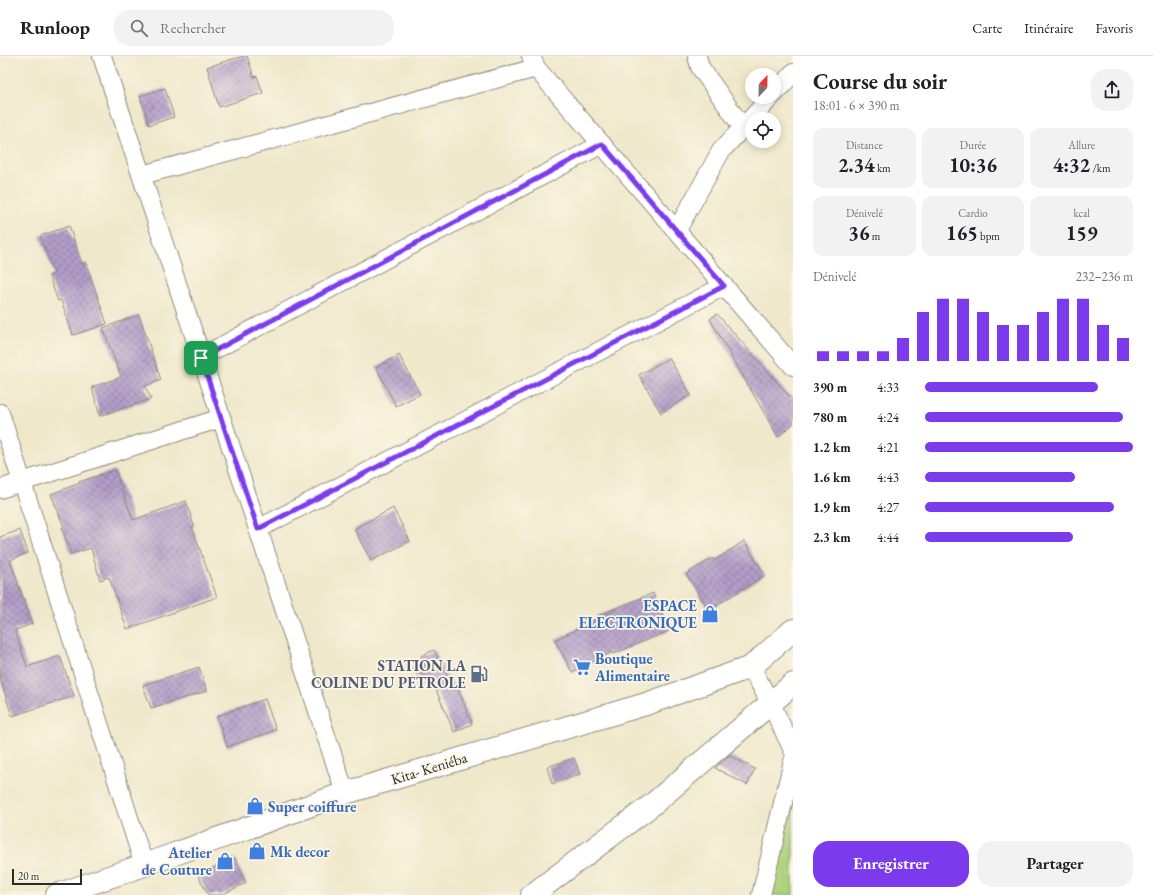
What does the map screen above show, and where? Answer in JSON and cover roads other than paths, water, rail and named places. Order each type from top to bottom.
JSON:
[{"type":"main road","name":"Kita- Keniéba","points":[[70,893],[345,793],[646,704],[751,667],[793,630]]},
{"type":"main road","points":[[532,895],[653,804],[793,684]]},
{"type":"street","points":[[102,56],[345,793]]},
{"type":"street","points":[[697,56],[700,67],[743,128]]},
{"type":"street","points":[[142,175],[534,62],[602,144],[793,366]]},
{"type":"street","points":[[781,86],[793,73]]},
{"type":"street","points":[[677,230],[721,151],[765,104]]},
{"type":"street","points":[[201,358],[602,144]]},
{"type":"street","points":[[258,529],[724,286]]},
{"type":"street","points":[[0,413],[144,865]]},
{"type":"street","points":[[0,489],[222,418]]},
{"type":"street","points":[[751,667],[793,750]]},
{"type":"street","points":[[761,895],[793,761]]},
{"type":"place","name":"ESPACE ELECTRONIQUE","points":[[710,614]]},
{"type":"place","name":"Boutique Alimentaire","points":[[582,667]]},
{"type":"place","name":"STATION LA COLINE DU PETROLE","points":[[479,674]]},
{"type":"place","name":"Super coiffure","points":[[255,806]]},
{"type":"place","name":"Mk decor","points":[[257,851]]},
{"type":"place","name":"Atelier de Couture","points":[[225,861]]}]
